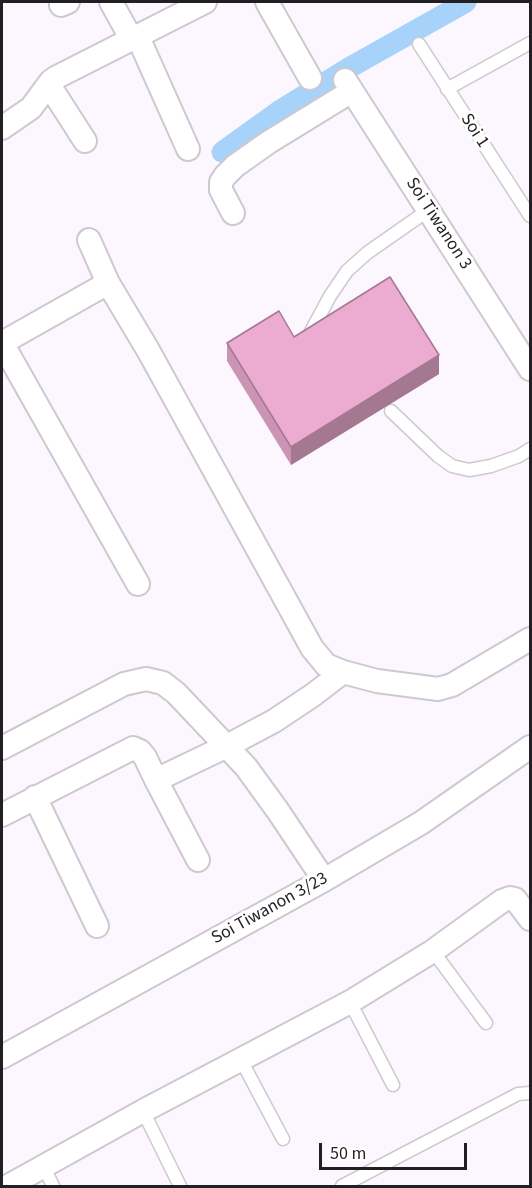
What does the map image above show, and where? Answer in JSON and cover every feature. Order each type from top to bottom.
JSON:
[{"type":"street","points":[[111,2],[135,39],[188,148]]},
{"type":"street","points":[[2,128],[31,108],[49,85],[62,74],[205,2]]},
{"type":"street","points":[[267,2],[310,78]]},
{"type":"street","points":[[49,85],[84,141]]},
{"type":"street","name":"Soi Tiwanon 3","points":[[233,213],[221,190],[221,182],[225,176],[235,166],[348,85],[531,369]]},
{"type":"street","points":[[89,240],[108,284],[148,350],[312,648],[326,665],[377,681],[438,689],[452,685],[531,639]]},
{"type":"street","points":[[108,284],[2,343],[138,584]]},
{"type":"street","points":[[156,780],[227,746],[293,709],[343,672]]},
{"type":"street","points":[[2,748],[124,684],[146,679],[163,683],[176,693],[227,746],[278,810],[324,880]]},
{"type":"street","name":"Soi Tiwanon 3/23","points":[[2,1057],[324,880],[421,823],[531,747]]},
{"type":"street","points":[[2,815],[133,748],[145,757],[198,860]]},
{"type":"street","points":[[35,797],[97,926]]},
{"type":"street","points":[[9,1186],[49,1177],[143,1111],[350,1002],[433,951],[501,901],[515,899],[531,919]]},
{"type":"lane","points":[[447,89],[531,43]]},
{"type":"lane","name":"Soi 1","points":[[419,44],[531,216]]},
{"type":"lane","points":[[308,338],[330,296],[347,271],[367,253],[429,209]]},
{"type":"lane","points":[[391,411],[438,456],[452,466],[469,470],[491,466],[531,449]]},
{"type":"lane","points":[[433,951],[486,1023]]},
{"type":"lane","points":[[350,1002],[393,1085]]},
{"type":"lane","points":[[242,1060],[283,1139]]},
{"type":"lane","points":[[342,1186],[518,1094],[531,1093]]},
{"type":"lane","points":[[143,1111],[180,1186]]},
{"type":"building","points":[[390,277],[439,355],[291,447],[227,343],[279,311],[294,337]]},
{"type":"waterway","points":[[222,152],[279,111],[347,69],[466,2]]}]
